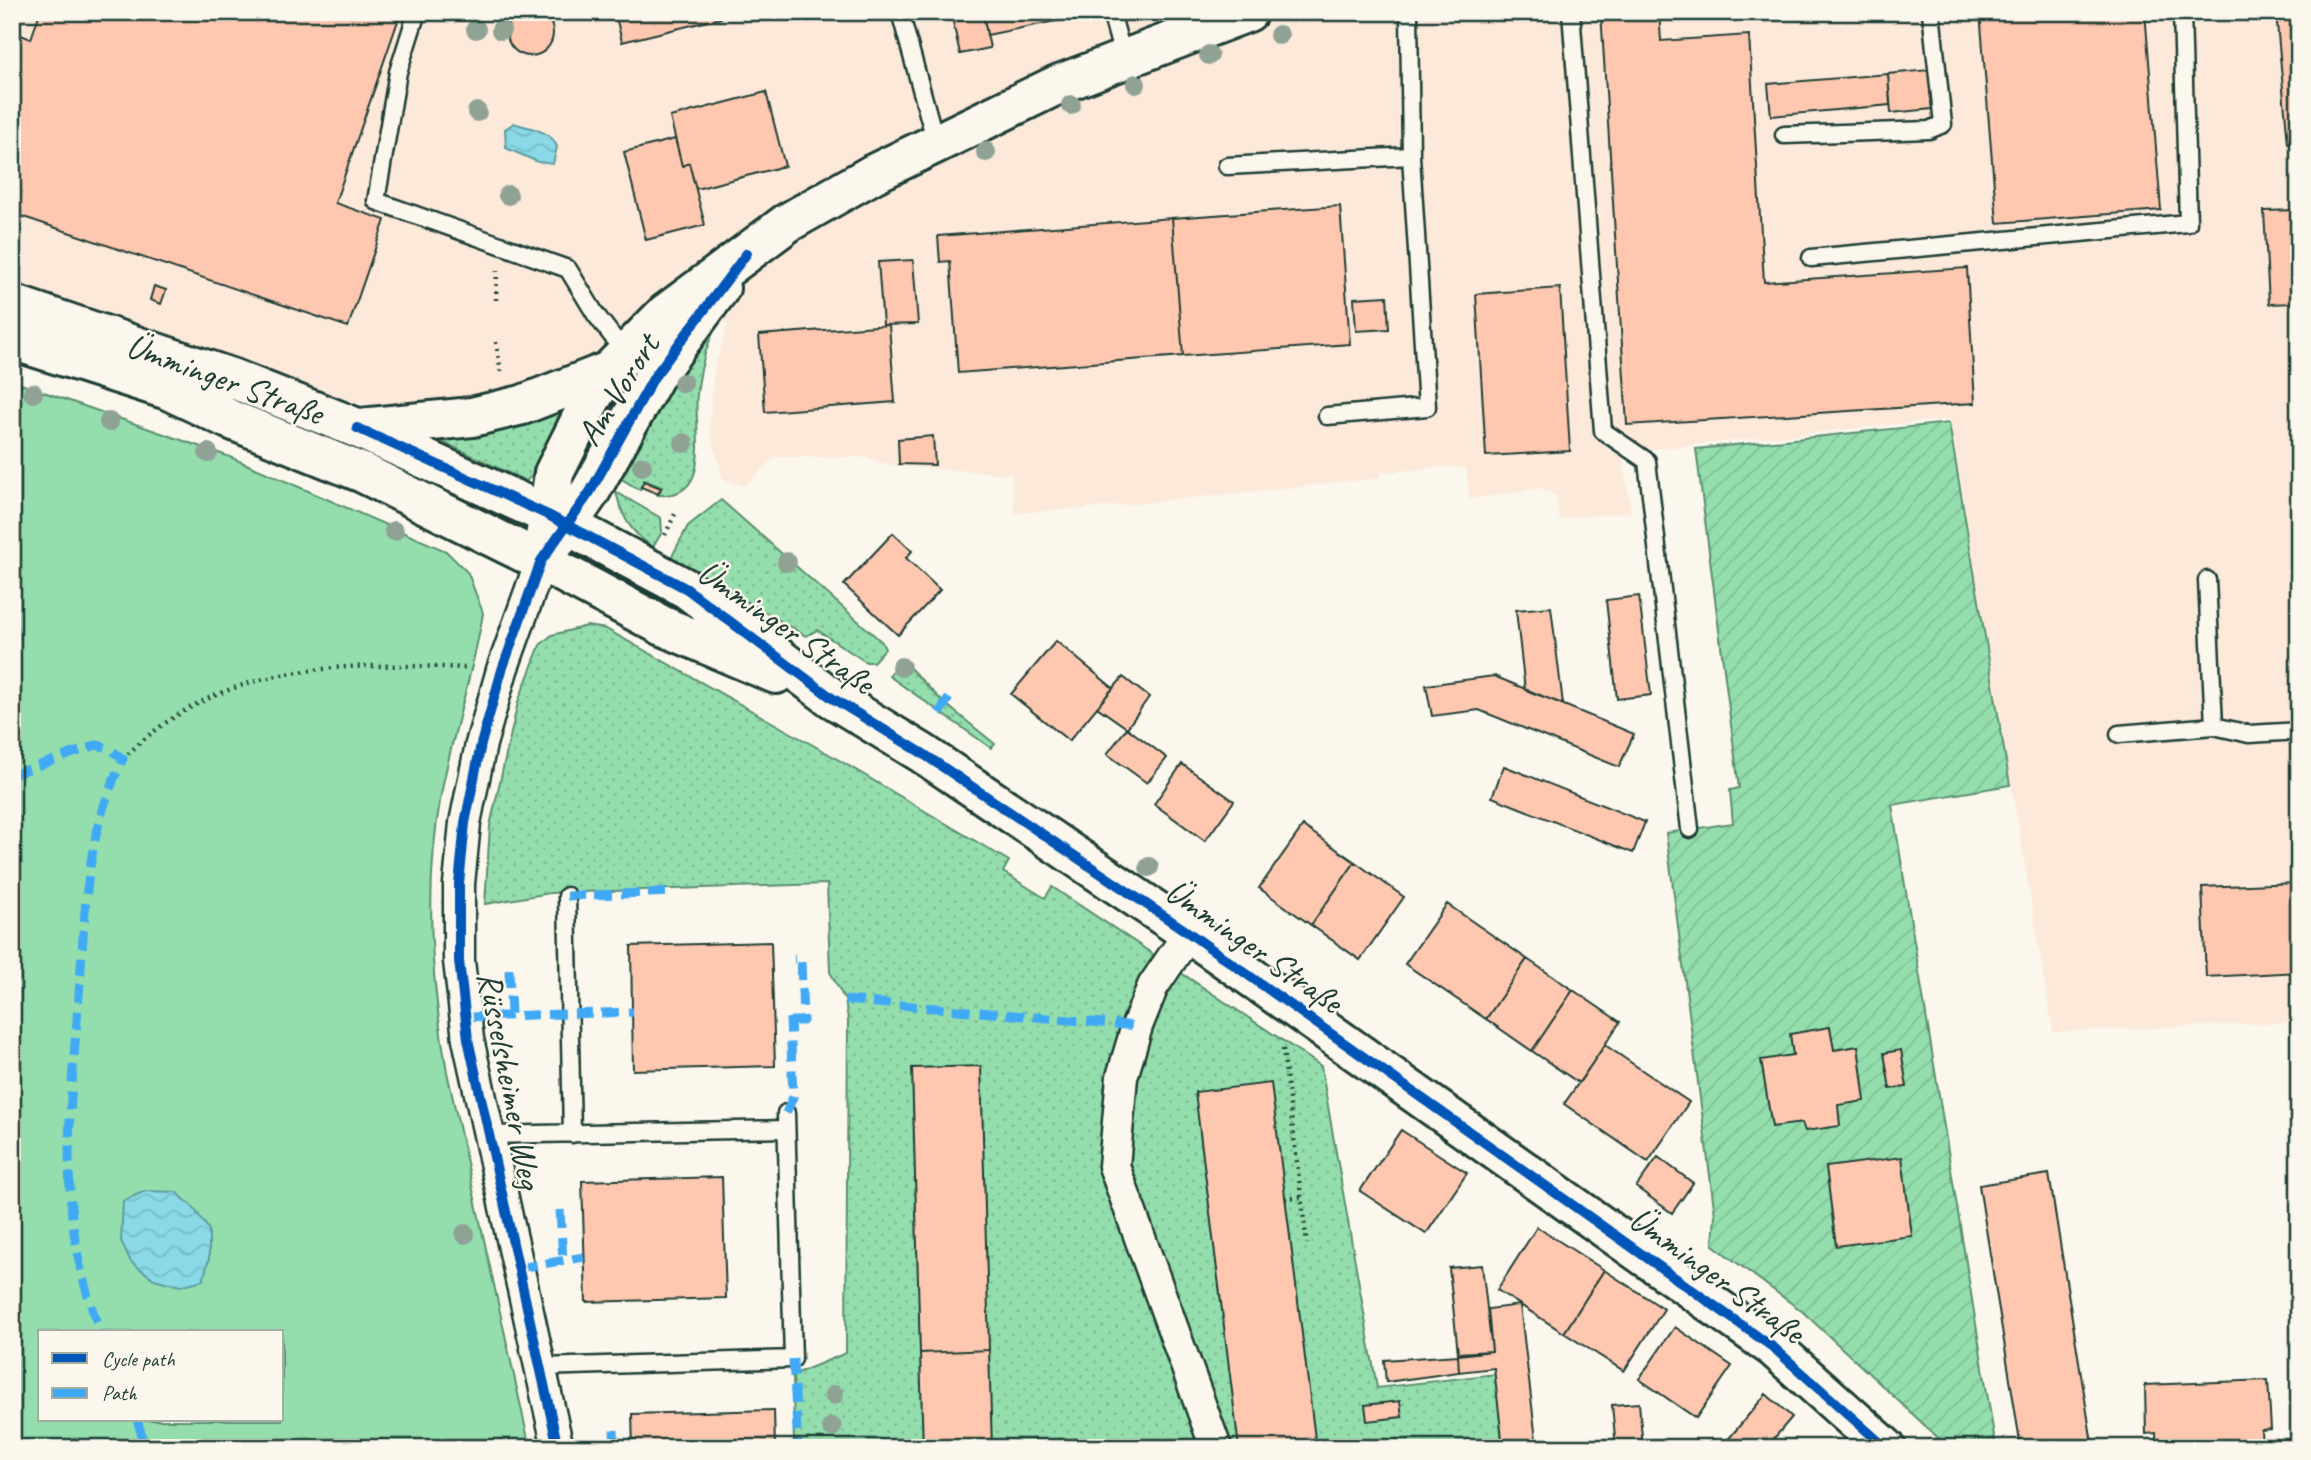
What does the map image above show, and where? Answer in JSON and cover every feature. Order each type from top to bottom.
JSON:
[{"type":"street","name":"Am Vorort","points":[[557,520],[554,473],[591,399],[617,362],[665,314],[787,223],[936,143],[1057,85],[1248,12]]},
{"type":"street","name":"Am Vorort","points":[[557,520],[590,492],[654,377],[747,253]]},
{"type":"street","name":"Ümminger Straße","points":[[12,304],[231,377],[357,428],[557,520],[687,589],[832,698],[922,753],[1189,933],[1774,1348],[1886,1448]]},
{"type":"street","name":"Ümminger Straße","points":[[12,340],[168,390],[229,419],[363,473],[541,561],[663,626],[832,698]]},
{"type":"street","name":"Am Vorort","points":[[357,428],[472,417],[522,405],[617,362]]},
{"type":"street","points":[[541,561],[557,520]]},
{"type":"street","name":"Rüsselsheimer Weg","points":[[541,561],[502,670],[478,757],[465,822],[460,884],[459,961],[466,1017],[558,1448]]},
{"type":"street","name":"Ümminger Straße","points":[[1189,933],[1153,986],[1137,1026],[1122,1077],[1114,1166],[1216,1448]]},
{"type":"lane","points":[[417,12],[398,72],[376,201],[568,269],[617,362],[654,377]]},
{"type":"lane","points":[[900,12],[936,143]]},
{"type":"lane","points":[[1111,12],[1124,61]]},
{"type":"lane","points":[[1327,416],[1427,407],[1411,156],[1409,12]]},
{"type":"lane","points":[[1571,12],[1604,431],[1647,461],[1690,829]]},
{"type":"lane","points":[[1784,135],[1929,130],[1943,124],[1931,12]]},
{"type":"lane","points":[[1811,258],[2188,223],[2182,12]]},
{"type":"lane","points":[[1227,166],[1411,156]]},
{"type":"lane","points":[[2207,580],[2214,726]]},
{"type":"lane","points":[[2119,734],[2214,726],[2249,734],[2299,731]]},
{"type":"lane","points":[[567,895],[572,1134]]},
{"type":"lane","points":[[490,1135],[572,1134],[786,1121],[793,1359],[540,1367]]},
{"type":"path","points":[[123,759],[150,732],[187,706],[257,678],[370,666],[502,670]]},
{"type":"path","points":[[1277,996],[1307,1244]]},
{"type":"path","points":[[1285,1199],[1301,1197]]},
{"type":"shaded area","points":[[12,12],[2299,12],[2299,1022],[2053,1032],[1950,419],[1622,452],[1631,512],[1559,519],[1557,496],[1540,488],[1470,499],[1466,468],[1441,467],[1380,473],[1380,478],[1105,507],[1015,513],[1011,474],[896,466],[862,457],[776,457],[744,486],[723,479],[709,428],[714,369],[728,325],[716,317],[624,337],[566,374],[495,398],[362,404],[12,293]]},
{"type":"green space","points":[[716,317],[720,321],[707,347],[698,385],[698,442],[694,474],[688,486],[676,493],[658,495],[662,487],[644,480],[640,490],[620,478],[648,414]]},
{"type":"green space","points":[[12,381],[230,457],[446,551],[468,573],[483,613],[441,795],[436,830],[431,899],[434,968],[447,1072],[530,1448],[12,1448]]},
{"type":"green space","points":[[565,409],[533,475],[526,481],[441,441]]},
{"type":"green space","points":[[1949,423],[2010,785],[1892,805],[1996,1448],[1949,1448],[1803,1312],[1713,1245],[1715,1215],[1666,833],[1733,823],[1730,790],[1739,788],[1696,449]]},
{"type":"green space","points":[[616,492],[661,518],[662,532],[653,547],[628,524]]},
{"type":"green space","points":[[721,500],[882,642],[885,649],[873,662],[866,662],[817,630],[806,636],[671,558],[688,526]]},
{"type":"green space","points":[[587,626],[606,629],[827,753],[1009,861],[1003,872],[1045,898],[1052,887],[1321,1066],[1377,1388],[1495,1374],[1503,1448],[794,1448],[793,1375],[846,1353],[848,1019],[845,1000],[830,972],[827,884],[550,893],[485,904],[490,826],[518,702],[540,645],[552,635]]},
{"type":"green space","points":[[901,659],[942,701],[995,744],[991,748],[889,676]]},
{"type":"water","points":[[514,123],[538,131],[554,141],[557,147],[553,164],[538,162],[506,148],[505,129]]},
{"type":"water","points":[[145,1191],[176,1192],[193,1207],[209,1230],[209,1259],[203,1280],[180,1286],[154,1279],[131,1262],[121,1241],[123,1201]]},
{"type":"building","points":[[530,10],[546,17],[553,33],[546,49],[530,56],[514,49],[507,33],[514,17]]},
{"type":"building","points":[[40,12],[401,12],[335,203],[385,220],[348,327],[12,213],[12,61],[21,35],[31,39]]},
{"type":"building","points":[[615,12],[720,12],[721,18],[622,42]]},
{"type":"building","points":[[983,12],[1094,12],[1095,13],[987,35]]},
{"type":"building","points":[[1601,12],[1659,12],[1661,41],[1749,35],[1764,282],[1967,268],[1975,403],[1627,425]]},
{"type":"building","points":[[1980,12],[2145,12],[2161,210],[1997,223]]},
{"type":"building","points":[[2276,12],[2299,12],[2299,143],[2288,144]]},
{"type":"building","points":[[983,15],[990,48],[960,54],[953,22]]},
{"type":"building","points":[[1929,70],[1932,109],[1891,113],[1888,74]]},
{"type":"building","points":[[1888,74],[1890,105],[1771,116],[1768,84]]},
{"type":"building","points":[[766,92],[785,166],[696,189],[689,163],[682,166],[670,117]]},
{"type":"building","points":[[675,139],[682,166],[689,163],[705,225],[646,240],[624,152]]},
{"type":"building","points":[[1340,206],[1350,344],[1183,356],[1172,218]]},
{"type":"building","points":[[2299,210],[2299,303],[2269,304],[2264,211]]},
{"type":"building","points":[[1172,218],[1183,356],[958,373],[950,261],[940,262],[938,236]]},
{"type":"building","points":[[913,260],[918,324],[883,325],[878,262]]},
{"type":"building","points":[[154,286],[166,290],[161,304],[150,300]]},
{"type":"building","points":[[1560,288],[1570,451],[1486,456],[1476,294]]},
{"type":"building","points":[[1387,296],[1389,329],[1356,331],[1354,298]]},
{"type":"building","points":[[889,325],[895,402],[765,412],[759,335]]},
{"type":"building","points":[[933,436],[935,465],[899,464],[898,439]]},
{"type":"building","points":[[644,481],[661,488],[658,494],[641,487]]},
{"type":"building","points":[[893,533],[912,551],[906,558],[940,590],[898,635],[844,585]]},
{"type":"building","points":[[1639,596],[1651,695],[1617,699],[1606,600]]},
{"type":"building","points":[[1551,607],[1563,704],[1525,690],[1516,610]]},
{"type":"building","points":[[1056,641],[1113,688],[1069,741],[1011,694]]},
{"type":"building","points":[[1494,676],[1634,734],[1619,767],[1479,710],[1432,716],[1426,685]]},
{"type":"building","points":[[1123,677],[1149,697],[1127,728],[1097,707]]},
{"type":"building","points":[[1127,728],[1167,758],[1147,783],[1107,754]]},
{"type":"building","points":[[1182,764],[1234,801],[1205,841],[1154,804]]},
{"type":"building","points":[[1504,766],[1645,822],[1633,853],[1492,797]]},
{"type":"building","points":[[1303,826],[1355,862],[1311,925],[1259,888]]},
{"type":"building","points":[[1355,862],[1404,897],[1360,960],[1311,925]]},
{"type":"building","points":[[2299,883],[2299,972],[2206,977],[2202,887]]},
{"type":"building","points":[[1447,904],[1527,959],[1486,1019],[1405,964]]},
{"type":"building","points":[[771,942],[775,1066],[633,1070],[631,946]]},
{"type":"building","points":[[1527,959],[1573,990],[1532,1051],[1486,1019]]},
{"type":"building","points":[[1573,990],[1620,1022],[1579,1083],[1532,1051]]},
{"type":"building","points":[[1830,1027],[1834,1050],[1858,1046],[1865,1101],[1838,1105],[1840,1126],[1805,1131],[1802,1123],[1772,1127],[1761,1060],[1793,1055],[1790,1034]]},
{"type":"building","points":[[1605,1045],[1689,1102],[1648,1162],[1564,1104]]},
{"type":"building","points":[[1901,1050],[1907,1087],[1890,1089],[1884,1053]]},
{"type":"building","points":[[981,1066],[989,1350],[920,1353],[912,1068]]},
{"type":"building","points":[[1271,1083],[1316,1448],[1239,1448],[1195,1092]]},
{"type":"building","points":[[1401,1130],[1467,1173],[1426,1234],[1360,1191]]},
{"type":"building","points":[[1658,1157],[1693,1183],[1672,1213],[1636,1187]]},
{"type":"building","points":[[1902,1157],[1912,1236],[1836,1246],[1826,1167]]},
{"type":"building","points":[[2049,1174],[2092,1443],[2065,1448],[2021,1448],[1979,1185]]},
{"type":"building","points":[[722,1177],[726,1298],[586,1302],[582,1181]]},
{"type":"building","points":[[1537,1227],[1604,1270],[1564,1333],[1497,1290]]},
{"type":"building","points":[[1482,1265],[1492,1351],[1458,1353],[1449,1268]]},
{"type":"building","points":[[1604,1270],[1664,1309],[1624,1371],[1564,1333]]},
{"type":"building","points":[[1520,1305],[1537,1448],[1503,1448],[1494,1368],[1459,1372],[1458,1355],[1492,1351],[1488,1309]]},
{"type":"building","points":[[1675,1327],[1732,1366],[1696,1418],[1639,1379]]},
{"type":"building","points":[[989,1350],[992,1448],[923,1448],[920,1353]]},
{"type":"building","points":[[1458,1355],[1459,1372],[1386,1382],[1384,1360]]},
{"type":"building","points":[[2268,1380],[2271,1429],[2261,1430],[2262,1448],[2157,1448],[2156,1433],[2146,1434],[2145,1385]]},
{"type":"building","points":[[1766,1394],[1792,1417],[1766,1448],[1733,1448],[1726,1442]]},
{"type":"building","points":[[1400,1401],[1402,1417],[1367,1421],[1365,1405]]},
{"type":"building","points":[[1639,1403],[1643,1448],[1616,1448],[1612,1405]]},
{"type":"building","points":[[774,1410],[775,1448],[633,1448],[632,1414]]},
{"type":"marked path","points":[[939,713],[949,698]]},
{"type":"marked path","points":[[12,775],[96,745],[109,748],[123,759],[100,820],[88,881],[69,1131],[69,1171],[77,1252],[100,1330]]},
{"type":"marked path","points":[[567,896],[672,892]]},
{"type":"marked path","points":[[790,1021],[803,1021],[801,959],[794,959]]},
{"type":"marked path","points":[[509,969],[511,1014]]},
{"type":"marked path","points":[[845,1000],[1137,1026]]},
{"type":"marked path","points":[[466,1017],[633,1012]]},
{"type":"marked path","points":[[786,1113],[793,1097],[790,1018]]},
{"type":"marked path","points":[[560,1210],[563,1261]]},
{"type":"marked path","points":[[519,1268],[584,1257]]},
{"type":"marked path","points":[[793,1359],[798,1448]]},
{"type":"marked path","points":[[138,1422],[146,1448]]},
{"type":"marked path","points":[[614,1430],[615,1448]]},
{"type":"cycle path","points":[[558,1448],[468,1039],[459,961],[459,884],[465,823],[481,744],[502,670],[541,561],[590,492],[654,377],[747,253]]},
{"type":"cycle path","points":[[357,428],[548,515],[687,589],[832,698],[922,753],[1189,933],[1774,1348],[1886,1448]]}]
